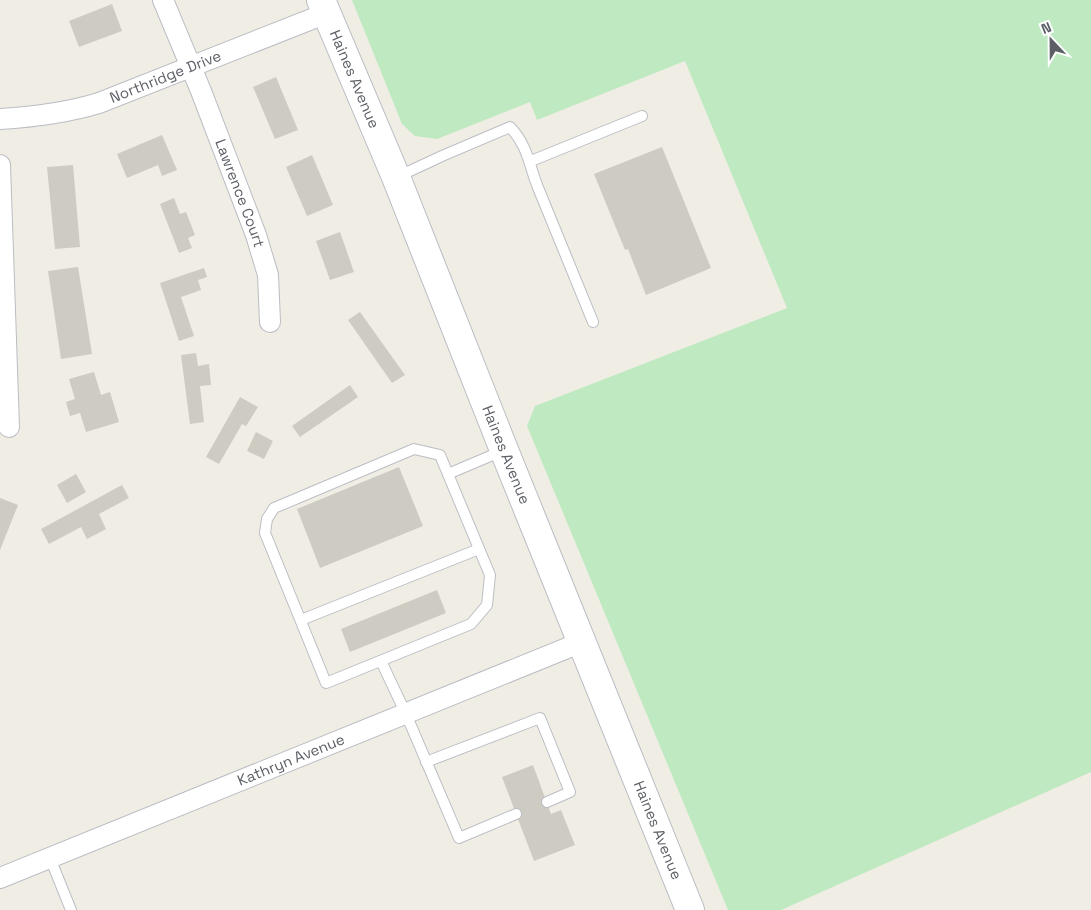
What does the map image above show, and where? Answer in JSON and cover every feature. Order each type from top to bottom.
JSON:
[{"type":"main road","name":"Haines Avenue","points":[[324,7],[396,178],[690,910]]},
{"type":"street","name":"Lawrence Court","points":[[163,0],[256,235],[268,275],[270,322]]},
{"type":"street","name":"Northridge Drive","points":[[0,119],[30,118],[75,110],[129,92],[190,68],[324,7]]},
{"type":"street","points":[[0,165],[9,427]]},
{"type":"street","name":"Kathryn Avenue","points":[[0,878],[582,642]]},
{"type":"lane","points":[[531,161],[642,116]]},
{"type":"lane","points":[[396,178],[510,127],[518,136],[531,161],[538,186],[593,322]]},
{"type":"lane","points":[[414,449],[440,455],[479,549],[490,576],[487,605],[472,624],[326,683],[265,534],[267,519],[274,508],[414,449]]},
{"type":"lane","points":[[448,474],[504,450]]},
{"type":"lane","points":[[301,620],[479,549]]},
{"type":"lane","points":[[381,661],[406,714],[459,838],[516,814]]},
{"type":"lane","points":[[426,762],[540,718],[570,792],[547,802]]},
{"type":"lane","points":[[50,858],[71,910]]},
{"type":"green space","points":[[352,0],[1091,0],[1091,772],[781,910],[728,910],[527,426],[535,406],[787,308],[685,61],[537,120],[530,102],[437,139],[415,136],[402,124]]},
{"type":"building","points":[[112,4],[122,31],[79,47],[69,21]]},
{"type":"building","points":[[276,77],[298,130],[275,139],[253,87]]},
{"type":"building","points":[[162,135],[177,170],[162,176],[158,165],[127,178],[117,154]]},
{"type":"building","points":[[662,147],[711,268],[646,295],[628,249],[625,250],[594,174]]},
{"type":"building","points":[[312,155],[333,205],[307,216],[286,167]]},
{"type":"building","points":[[73,165],[80,247],[55,249],[47,167]]},
{"type":"building","points":[[174,198],[180,214],[186,212],[195,235],[188,238],[192,248],[179,253],[160,204]]},
{"type":"building","points":[[340,232],[354,272],[330,280],[316,241]]},
{"type":"building","points":[[78,267],[92,354],[61,359],[48,271]]},
{"type":"building","points":[[204,268],[207,277],[198,280],[201,290],[181,297],[194,336],[179,341],[160,283]]},
{"type":"building","points":[[360,312],[405,375],[392,383],[348,320]]},
{"type":"building","points":[[196,353],[198,366],[209,364],[211,385],[200,386],[204,422],[190,424],[181,355]]},
{"type":"building","points":[[94,372],[101,395],[110,392],[119,422],[86,432],[80,413],[70,416],[66,402],[75,399],[69,379]]},
{"type":"building","points":[[350,385],[358,397],[300,437],[292,426]]},
{"type":"building","points":[[240,397],[258,407],[246,426],[242,424],[219,464],[206,457]]},
{"type":"building","points":[[256,432],[273,441],[264,459],[247,451]]},
{"type":"building","points":[[399,467],[423,526],[320,568],[297,509]]},
{"type":"building","points":[[76,474],[86,492],[67,503],[57,485]]},
{"type":"building","points":[[122,485],[129,498],[99,514],[106,529],[87,539],[81,527],[49,544],[41,529]]},
{"type":"building","points":[[0,498],[18,505],[0,550]]},
{"type":"building","points":[[437,590],[446,613],[350,652],[341,629]]},
{"type":"building","points":[[533,765],[551,814],[561,810],[575,845],[534,861],[502,777]]}]
